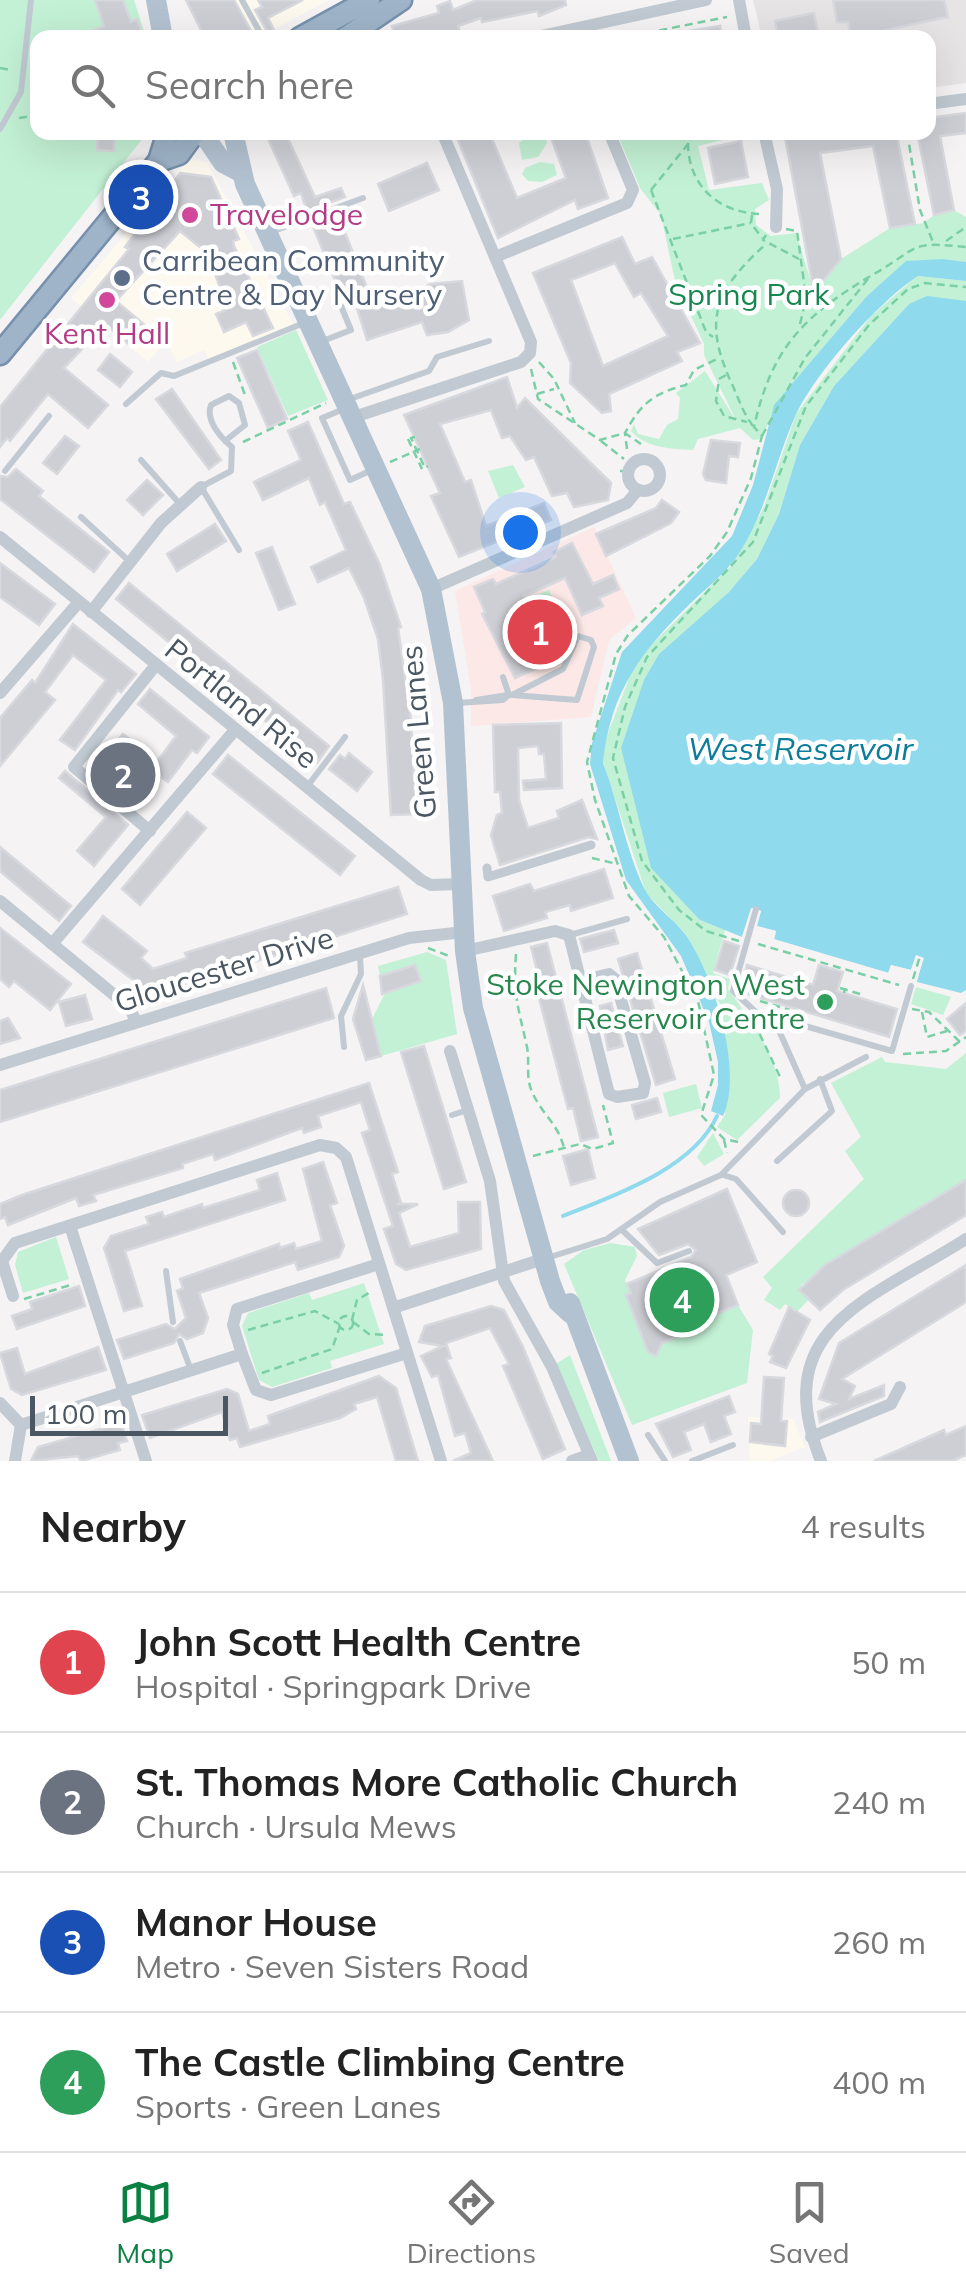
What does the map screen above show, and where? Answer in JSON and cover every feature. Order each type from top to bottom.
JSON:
[{"type":"highway","points":[[315,30],[369,0]]},
{"type":"highway","points":[[357,30],[401,0]]},
{"type":"highway","points":[[0,354],[160,162],[166,140]]},
{"type":"highway","points":[[160,162],[179,154],[191,140]]},
{"type":"main road","name":"Green Lanes","points":[[204,140],[223,163],[240,172]]},
{"type":"main road","name":"Green Lanes","points":[[236,140],[242,153],[240,172],[346,406],[384,465],[431,589],[464,702],[460,946],[478,1039],[558,1302],[570,1314],[629,1461]]},
{"type":"street","points":[[585,30],[706,0]]},
{"type":"street","points":[[936,103],[966,100]]},
{"type":"street","points":[[346,406],[531,359],[527,333],[445,140]]},
{"type":"street","points":[[495,258],[630,200],[611,140]]},
{"type":"street","points":[[766,140],[777,189],[776,220]]},
{"type":"street","points":[[431,589],[627,503],[637,491],[656,486],[659,467],[650,460],[624,467],[637,491]]},
{"type":"street","points":[[91,612],[179,504],[202,487]]},
{"type":"street","name":"Portland Rise","points":[[0,537],[420,880],[430,884],[461,884]]},
{"type":"street","points":[[0,694],[79,602]]},
{"type":"street","points":[[150,832],[74,767],[155,666]]},
{"type":"street","points":[[52,944],[235,730]]},
{"type":"street","points":[[488,868],[488,877],[587,848]]},
{"type":"street","points":[[0,901],[130,1008],[136,1022]]},
{"type":"street","name":"Gloucester Drive","points":[[0,1065],[409,938],[460,946],[513,942],[555,931],[569,936]]},
{"type":"street","points":[[569,936],[580,982],[609,1094],[616,1098],[642,1093],[646,1083],[616,978],[609,974],[580,982]]},
{"type":"street","points":[[450,1051],[490,1180],[502,1272],[552,1367],[591,1458],[572,1461]]},
{"type":"street","points":[[13,1296],[2,1261],[15,1242],[320,1145],[336,1148],[346,1157],[441,1461]]},
{"type":"street","points":[[70,1226],[146,1461]]},
{"type":"street","points":[[821,1461],[802,1399],[816,1347],[836,1322],[966,1239]]},
{"type":"street","points":[[396,1307],[546,1258]]},
{"type":"street","points":[[380,1264],[243,1306],[234,1315],[242,1354],[259,1394],[271,1396],[408,1353]]},
{"type":"street","points":[[22,1425],[242,1354]]},
{"type":"street","points":[[812,1437],[891,1404],[900,1386]]},
{"type":"street","points":[[0,1403],[22,1425]]},
{"type":"street","points":[[15,1461],[22,1425]]},
{"type":"lane","points":[[0,129],[9,116],[25,72],[32,0]]},
{"type":"lane","points":[[242,0],[258,30]]},
{"type":"lane","points":[[270,233],[363,198]]},
{"type":"lane","points":[[320,342],[351,330],[341,306]]},
{"type":"lane","points":[[126,404],[161,373],[174,376],[310,320]]},
{"type":"lane","points":[[384,465],[350,480],[322,418],[429,371],[436,358],[488,341]]},
{"type":"lane","points":[[225,441],[245,424],[235,400],[220,399],[208,412],[225,441],[232,447],[231,471],[202,487],[240,550]]},
{"type":"lane","points":[[5,471],[49,416]]},
{"type":"lane","points":[[141,460],[179,504]]},
{"type":"lane","points":[[81,517],[130,561]]},
{"type":"lane","points":[[578,636],[591,640],[592,656],[578,700],[512,695],[550,675],[563,669],[578,636]]},
{"type":"lane","points":[[464,702],[503,700],[509,695],[503,677]]},
{"type":"lane","points":[[305,788],[345,737]]},
{"type":"lane","points":[[756,909],[733,991],[749,1007],[892,1051],[911,987]]},
{"type":"lane","points":[[569,936],[627,920]]},
{"type":"lane","points":[[344,1047],[341,1016],[361,974],[360,954]]},
{"type":"lane","points":[[773,1017],[805,1089]]},
{"type":"lane","points":[[546,1258],[607,1239],[660,1202],[722,1175],[805,1089],[866,1057]]},
{"type":"lane","points":[[777,1161],[832,1111],[820,1080]]},
{"type":"lane","points":[[452,1116],[468,1110]]},
{"type":"lane","points":[[722,1175],[736,1178],[782,1232]]},
{"type":"lane","points":[[622,1230],[657,1263],[689,1251]]},
{"type":"lane","points":[[166,1271],[173,1322]]},
{"type":"lane","points":[[180,1341],[191,1371]]},
{"type":"lane","points":[[648,1435],[665,1461]]},
{"type":"lane","points":[[692,1461],[733,1444]]},
{"type":"path","points":[[652,30],[741,7]]},
{"type":"path","points":[[9,116],[30,115]]},
{"type":"path","points":[[630,200],[651,190],[691,140]]},
{"type":"path","points":[[909,140],[924,223],[934,242]]},
{"type":"path","points":[[688,144],[688,164],[697,186],[722,204],[797,230],[806,297],[800,324]]},
{"type":"path","points":[[651,190],[706,332],[714,338]]},
{"type":"path","points":[[752,214],[751,223],[765,241],[799,259]]},
{"type":"path","points":[[762,436],[750,422],[720,358],[714,338],[715,314],[776,220]]},
{"type":"path","points":[[671,240],[751,223]]},
{"type":"path","points":[[945,242],[950,234],[966,227]]},
{"type":"path","points":[[754,427],[762,393],[784,345],[800,324],[902,252],[934,242],[966,247]]},
{"type":"path","points":[[727,1153],[724,1139],[701,1115],[714,1075],[698,1002],[664,937],[629,896],[587,762],[616,654],[628,635],[710,556],[728,532],[762,436],[805,358],[868,277]]},
{"type":"path","points":[[920,956],[911,987],[706,932],[679,910],[642,861],[613,758],[625,707],[647,657],[717,586],[753,542],[806,406],[860,336],[908,289],[925,283],[966,287]]},
{"type":"path","points":[[806,297],[830,300]]},
{"type":"path","points":[[230,356],[247,394],[235,400]]},
{"type":"path","points":[[627,449],[625,433],[644,403],[664,389],[686,385],[694,370],[720,358]]},
{"type":"path","points":[[531,359],[554,379],[555,389],[575,424]]},
{"type":"path","points":[[531,359],[535,394],[600,440],[624,467]]},
{"type":"path","points":[[727,374],[719,379],[716,401],[724,416],[750,422]]},
{"type":"path","points":[[535,394],[555,389]]},
{"type":"path","points":[[232,447],[346,406]]},
{"type":"path","points":[[600,440],[625,433]]},
{"type":"path","points":[[625,433],[641,444]]},
{"type":"path","points":[[414,436],[422,469]]},
{"type":"path","points":[[408,439],[425,468],[428,466]]},
{"type":"path","points":[[384,465],[418,451]]},
{"type":"path","points":[[587,848],[596,861],[616,863]]},
{"type":"path","points":[[513,942],[514,1004],[527,1045],[528,1082],[540,1106],[558,1126],[564,1148]]},
{"type":"path","points":[[423,946],[460,946]]},
{"type":"path","points":[[843,989],[860,994]]},
{"type":"path","points":[[905,1007],[929,1012],[960,1042]]},
{"type":"path","points":[[922,1010],[927,1037],[947,1031]]},
{"type":"path","points":[[752,1017],[781,1080]]},
{"type":"path","points":[[892,1051],[923,1056],[946,1051],[966,1037]]},
{"type":"path","points":[[527,1157],[612,1143],[601,1096]]},
{"type":"path","points":[[724,1139],[738,1142]]},
{"type":"path","points":[[13,1296],[27,1300],[88,1279]]},
{"type":"path","points":[[236,1334],[315,1310],[349,1329],[357,1300],[387,1286]]},
{"type":"path","points":[[250,1377],[328,1352],[343,1317],[373,1336],[401,1331]]},
{"type":"shaded area","points":[[186,0],[329,0],[273,30],[201,30]]},
{"type":"shaded area","points":[[753,0],[966,0],[966,83],[936,87],[936,30],[760,30]]},
{"type":"shaded area","points":[[189,159],[207,162],[293,324],[210,361],[204,350],[177,362],[166,341],[148,362],[71,298]]},
{"type":"shaded area","points":[[594,527],[636,618],[609,640],[591,717],[471,726],[471,689],[455,591]]},
{"type":"shaded area","points":[[748,1417],[793,1419],[805,1447],[769,1461],[750,1461]]},
{"type":"green space","points":[[0,0],[134,0],[144,30],[30,30],[30,140],[141,140],[0,320]]},
{"type":"green space","name":"Spring Park","points":[[620,140],[722,140],[698,146],[709,190],[762,183],[769,200],[755,209],[756,225],[771,236],[796,233],[814,292],[841,259],[890,228],[924,223],[934,215],[954,210],[966,217],[966,262],[943,259],[866,297],[775,405],[762,439],[753,440],[740,428],[698,439],[693,450],[668,448],[637,437],[631,431],[634,424],[638,434],[659,439],[667,425],[678,419],[680,398],[676,393],[705,371],[737,422],[704,355],[704,344],[675,281],[661,215],[640,188]]},
{"type":"green space","points":[[519,143],[547,143],[538,157],[522,160]]},
{"type":"green space","points":[[540,162],[554,164],[557,175],[542,182],[528,181],[522,174],[525,168]]},
{"type":"green space","points":[[917,276],[966,281],[966,301],[909,304],[834,386],[800,445],[779,514],[757,559],[728,593],[700,920],[725,930],[713,973],[730,979],[728,989],[770,1054],[780,1098],[737,1140],[717,1127],[725,1115],[722,1006],[709,989],[695,950],[683,931],[646,893],[603,762],[605,741],[636,660],[733,564],[764,507],[796,414],[871,316]]},
{"type":"green space","points":[[296,330],[328,400],[288,416],[257,347]]},
{"type":"green space","points":[[513,465],[525,487],[499,498],[488,471]]},
{"type":"green space","points":[[549,590],[561,618],[548,624],[542,611],[510,621],[504,609]]},
{"type":"green space","points":[[427,952],[446,960],[457,1034],[381,1056],[372,1019],[385,993],[421,981],[415,965],[380,976],[378,966]]},
{"type":"green space","points":[[916,987],[951,997],[943,1015],[911,1004]]},
{"type":"green space","points":[[966,1053],[966,1181],[801,1285],[809,1299],[797,1312],[785,1304],[780,1310],[764,1300],[772,1288],[763,1277],[864,1179],[845,1151],[861,1137],[831,1083],[882,1057],[885,1062],[946,1069]]},
{"type":"green space","points":[[696,1084],[702,1108],[669,1117],[663,1093]]},
{"type":"green space","points":[[713,1133],[724,1154],[704,1166],[697,1157]]},
{"type":"green space","points":[[56,1237],[69,1279],[23,1293],[15,1265],[18,1252]]},
{"type":"green space","points":[[611,1243],[635,1247],[637,1256],[625,1280],[631,1293],[626,1296],[645,1343],[651,1341],[646,1351],[656,1355],[658,1345],[679,1336],[676,1330],[738,1305],[753,1330],[747,1383],[632,1425],[564,1264],[584,1250]]},
{"type":"green space","points":[[364,1283],[384,1344],[330,1361],[332,1368],[272,1387],[259,1380],[242,1326],[248,1313],[309,1293],[312,1300]]},
{"type":"green space","points":[[570,1355],[611,1461],[599,1461],[556,1364]]},
{"type":"water","points":[[906,261],[966,262],[966,281],[918,276],[866,321],[816,382],[794,419],[764,504],[740,552],[644,654],[621,693],[607,737],[603,763],[637,873],[653,901],[696,951],[715,997],[730,1074],[723,1116],[711,1111],[718,1085],[718,1062],[709,1022],[681,956],[626,880],[590,764],[592,743],[622,652],[732,536],[753,485],[774,405],[866,297]]},
{"type":"water","name":"West Reservoir","points":[[927,296],[966,301],[966,990],[961,993],[917,982],[923,958],[916,956],[911,970],[891,965],[889,973],[774,939],[776,931],[756,926],[761,911],[752,908],[742,937],[700,920],[651,868],[621,748],[644,680],[659,654],[728,593],[757,559],[779,514],[800,445],[834,386],[909,304]]},
{"type":"pier","points":[[751,908],[761,911],[757,926],[776,931],[774,940],[888,973],[891,965],[911,970],[916,955],[924,958],[915,986],[913,975],[894,971],[888,978],[772,944],[770,935],[752,928],[747,938],[742,937]]},
{"type":"building","points":[[95,0],[123,0],[131,22],[137,19],[141,30],[94,30],[104,26]]},
{"type":"building","points":[[186,0],[234,0],[251,30],[201,30]]},
{"type":"building","points":[[258,0],[303,0],[268,18],[274,30],[266,30],[255,10],[262,7]]},
{"type":"building","points":[[477,0],[565,0],[566,5],[539,16],[538,11],[482,22],[481,18],[458,26],[459,30],[393,30],[392,26],[439,13],[437,6],[450,1],[453,10]]},
{"type":"building","points":[[833,0],[944,0],[948,17],[885,30],[850,30],[848,22],[837,22]]},
{"type":"building","points":[[814,13],[818,30],[777,30],[775,21]]},
{"type":"building","points":[[966,113],[966,133],[940,136],[954,210],[934,215],[919,140],[936,140],[936,117]]},
{"type":"building","points":[[98,140],[115,140],[114,151],[97,150]]},
{"type":"building","points":[[269,140],[289,140],[315,197],[341,188],[345,197],[307,211],[301,193],[294,196]]},
{"type":"building","points":[[458,140],[492,140],[517,198],[566,178],[552,140],[588,140],[608,198],[578,209],[575,200],[498,238]]},
{"type":"building","points":[[786,140],[898,140],[915,224],[890,228],[873,146],[820,153],[841,259],[814,292]]},
{"type":"building","points":[[741,141],[748,177],[715,184],[708,148]]},
{"type":"building","points":[[427,163],[439,190],[389,211],[378,184]]},
{"type":"building","points":[[180,173],[211,177],[239,239],[233,241],[234,246],[273,328],[253,336],[246,322],[224,332],[216,314],[224,311],[216,296],[222,293],[205,246],[201,248],[180,231],[116,301],[147,327],[131,346],[100,320],[86,338],[90,341],[64,368],[108,405],[88,428],[48,394],[10,441],[7,438],[0,447],[0,407],[129,249],[125,247]]},
{"type":"building","points":[[338,215],[370,295],[393,288],[397,302],[430,284],[462,281],[469,320],[448,332],[427,335],[422,322],[367,340],[351,289],[340,292],[312,224]]},
{"type":"building","points":[[622,237],[635,264],[652,257],[700,343],[677,352],[682,361],[609,394],[611,411],[602,413],[570,383],[571,363],[533,273]],"holes":[[[615,263],[634,297],[641,293],[668,336],[603,366],[571,280]]]},
{"type":"building","points":[[257,350],[287,419],[268,428],[237,358]]},
{"type":"building","points":[[110,354],[132,372],[120,387],[98,370]]},
{"type":"building","points":[[507,377],[517,408],[525,398],[611,483],[608,500],[574,507],[567,493],[552,496],[534,457],[526,460],[510,436],[502,438],[491,410],[440,424],[465,482],[471,480],[486,526],[544,503],[551,520],[459,557],[431,496],[440,493],[404,415]]},
{"type":"building","points":[[172,389],[221,460],[209,469],[156,399]]},
{"type":"building","points":[[308,422],[344,504],[350,502],[380,565],[401,627],[398,628],[411,720],[416,814],[391,815],[383,679],[378,639],[364,598],[349,568],[318,582],[311,567],[346,550],[325,502],[320,505],[309,478],[263,500],[254,482],[301,460],[288,431]]},
{"type":"building","points":[[65,436],[79,446],[57,474],[43,463]]},
{"type":"building","points":[[711,440],[740,443],[738,457],[729,456],[726,483],[706,480],[703,474]]},
{"type":"building","points":[[16,469],[43,491],[39,496],[109,552],[94,572],[0,499],[0,476],[8,477]]},
{"type":"building","points":[[147,480],[163,495],[143,515],[127,500]]},
{"type":"building","points":[[662,500],[679,512],[671,523],[606,556],[596,534],[656,508]]},
{"type":"building","points":[[215,524],[226,541],[177,571],[167,554]]},
{"type":"building","points":[[572,543],[593,584],[613,575],[619,589],[599,598],[603,606],[582,615],[565,578],[524,596],[538,629],[516,639],[525,658],[540,651],[546,664],[515,678],[482,614],[485,612],[474,587],[493,579],[496,584],[556,557],[554,552]]},
{"type":"building","points":[[272,547],[295,604],[279,610],[256,553]]},
{"type":"building","points":[[0,563],[55,604],[39,625],[0,597]]},
{"type":"building","points":[[129,583],[329,746],[317,763],[116,599]]},
{"type":"building","points":[[73,624],[136,674],[121,692],[118,690],[75,750],[60,740],[106,680],[73,655],[45,692],[55,700],[0,766],[0,718],[32,680],[35,683]]},
{"type":"building","points":[[150,689],[209,737],[197,753],[192,750],[168,782],[151,770],[176,736],[138,704]]},
{"type":"building","points":[[561,723],[562,788],[524,790],[523,781],[546,779],[544,754],[539,754],[538,746],[518,748],[519,800],[528,828],[559,818],[557,811],[582,800],[597,839],[589,837],[500,865],[491,835],[497,815],[502,813],[500,792],[495,792],[493,725]]},
{"type":"building","points":[[123,734],[136,744],[127,757],[149,776],[129,800],[97,774],[120,748],[115,744]]},
{"type":"building","points":[[349,753],[372,772],[357,791],[329,769],[340,755],[345,759]]},
{"type":"building","points":[[228,755],[355,856],[340,875],[213,774]]},
{"type":"building","points":[[65,771],[128,825],[94,866],[77,851],[106,817],[59,778]]},
{"type":"building","points":[[187,812],[206,828],[140,905],[122,889]]},
{"type":"building","points":[[0,847],[71,906],[59,921],[0,871]]},
{"type":"building","points":[[604,869],[613,898],[571,911],[570,905],[545,912],[547,918],[504,931],[493,896],[530,884],[534,891]]},
{"type":"building","points":[[398,887],[407,914],[152,994],[83,942],[103,916],[147,951],[141,958],[153,969],[187,958],[185,953]]},
{"type":"building","points":[[0,928],[71,984],[50,1010],[14,981],[9,987],[0,979]]},
{"type":"building","points":[[614,930],[618,943],[584,952],[580,939]]},
{"type":"building","points":[[724,941],[739,946],[730,975],[715,970]]},
{"type":"building","points":[[547,943],[598,1137],[581,1141],[573,1108],[568,1109],[534,979],[539,978],[531,947]]},
{"type":"building","points":[[637,953],[675,1079],[656,1085],[618,959]]},
{"type":"building","points":[[415,965],[421,981],[382,994],[380,976]]},
{"type":"building","name":"Stoke Newington West Reservoir Centre","points":[[747,965],[813,985],[819,965],[843,972],[837,991],[897,1009],[889,1037],[747,994]]},
{"type":"building","points":[[363,985],[381,1056],[366,1060],[353,1019]]},
{"type":"building","points":[[326,988],[334,1018],[0,1122],[0,1090]]},
{"type":"building","points":[[85,995],[92,1019],[66,1026],[59,1002]]},
{"type":"building","points":[[611,1003],[623,1046],[608,1050],[600,1006]]},
{"type":"building","points":[[966,1003],[966,1031],[960,1035],[947,1019]]},
{"type":"building","points":[[8,1018],[20,1038],[0,1044],[0,1021]]},
{"type":"building","points":[[424,1046],[466,1182],[444,1189],[401,1052]]},
{"type":"building","points":[[369,1083],[398,1172],[392,1174],[401,1203],[397,1204],[418,1204],[399,1213],[410,1247],[459,1233],[458,1202],[480,1202],[481,1249],[406,1270],[396,1264],[384,1229],[393,1226],[362,1133],[370,1130],[361,1102],[318,1116],[321,1127],[304,1133],[302,1128],[215,1160],[213,1154],[182,1164],[183,1168],[93,1195],[96,1201],[79,1206],[76,1198],[8,1225],[5,1217],[0,1219],[0,1204],[22,1195]]},
{"type":"building","points":[[657,1098],[661,1112],[636,1119],[632,1105]]},
{"type":"building","points":[[588,1149],[595,1178],[571,1185],[563,1156]]},
{"type":"building","points":[[323,1162],[337,1203],[330,1205],[344,1246],[339,1257],[298,1270],[295,1262],[199,1293],[208,1318],[203,1333],[187,1339],[179,1334],[174,1343],[124,1359],[117,1340],[166,1324],[175,1329],[186,1318],[177,1291],[183,1288],[180,1279],[279,1244],[280,1248],[294,1243],[296,1249],[322,1241],[303,1169]]},
{"type":"building","points":[[277,1173],[285,1200],[125,1251],[142,1306],[124,1311],[104,1248],[111,1236],[149,1224],[146,1217],[162,1212],[164,1217],[260,1190],[257,1180]]},
{"type":"building","points":[[966,1180],[966,1215],[843,1290],[820,1310],[799,1290],[825,1265]]},
{"type":"building","points":[[727,1189],[757,1262],[726,1275],[738,1305],[676,1330],[679,1336],[662,1343],[656,1356],[648,1352],[626,1295],[631,1293],[627,1284],[691,1257],[696,1250],[688,1244],[659,1255],[638,1229]]},
{"type":"building","points":[[796,1190],[805,1194],[809,1203],[805,1212],[796,1216],[787,1212],[783,1203],[787,1194]]},
{"type":"building","points":[[966,1265],[966,1302],[842,1379],[855,1386],[849,1399],[884,1385],[884,1396],[820,1422],[818,1412],[836,1404],[819,1399],[839,1343]]},
{"type":"building","points":[[79,1286],[85,1306],[17,1329],[12,1316],[32,1309],[30,1302]]},
{"type":"building","points":[[491,1306],[504,1310],[565,1449],[543,1459],[503,1366],[509,1364],[490,1328],[446,1343],[451,1358],[446,1359],[493,1461],[453,1461],[471,1453],[465,1433],[455,1436],[438,1375],[432,1377],[421,1356],[443,1346],[419,1342],[425,1326]]},
{"type":"building","points":[[789,1307],[810,1320],[786,1368],[770,1362],[773,1356],[769,1354]]},
{"type":"building","points":[[98,1347],[106,1370],[22,1395],[11,1389],[0,1353],[17,1348],[25,1374]]},
{"type":"building","points":[[379,1376],[396,1388],[418,1461],[396,1461],[377,1397],[354,1404],[356,1409],[340,1418],[240,1447],[237,1438],[230,1440],[222,1412],[150,1438],[142,1415],[227,1389],[238,1394],[249,1431],[270,1424],[268,1416]]},
{"type":"building","points":[[764,1377],[784,1378],[781,1421],[787,1421],[785,1446],[750,1442],[751,1423],[761,1424]]},
{"type":"building","points":[[729,1396],[735,1412],[724,1416],[731,1434],[711,1442],[704,1424],[684,1432],[691,1450],[673,1457],[656,1424]]},
{"type":"building","points":[[121,1423],[127,1441],[118,1443],[120,1450],[81,1461],[78,1456],[31,1461],[38,1447]]},
{"type":"building","points":[[966,1426],[966,1455],[952,1461],[874,1461],[944,1430],[946,1435]]},
{"type":"waterway","points":[[563,1216],[627,1190],[671,1166],[706,1135],[717,1116]]},
{"type":"place","name":"Manor House","points":[[141,197]]},
{"type":"place","name":"Travelodge","points":[[190,215]]},
{"type":"place","name":"Carribean Community Centre & Day Nursery","points":[[122,278]]},
{"type":"place","name":"Kent Hall","points":[[107,300]]},
{"type":"place","name":"John Scott Health Centre","points":[[540,632]]},
{"type":"place","name":"St. Thomas More Catholic Church","points":[[123,775]]},
{"type":"place","name":"Stoke Newington West Reservoir Centre","points":[[825,1002]]},
{"type":"place","name":"The Castle Climbing Centre","points":[[682,1300]]}]
